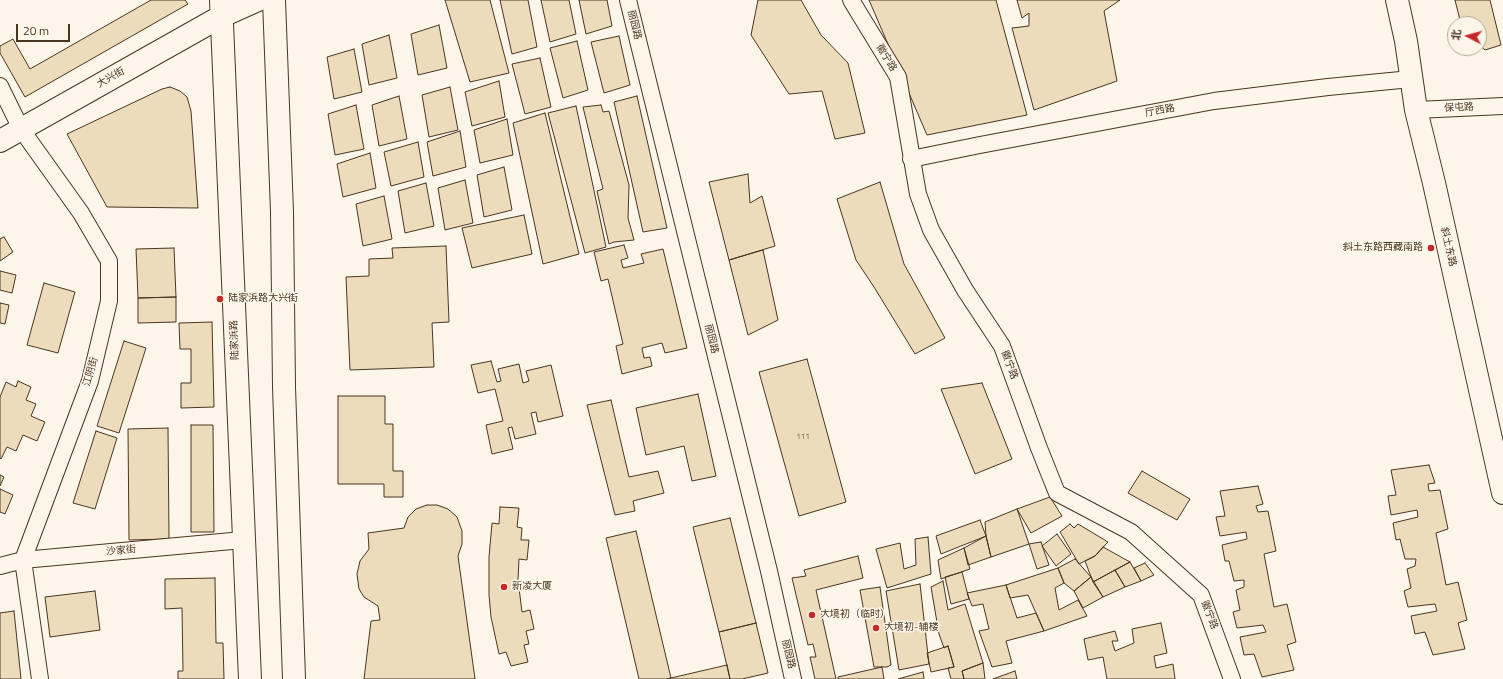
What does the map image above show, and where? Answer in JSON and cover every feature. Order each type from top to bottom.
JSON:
[{"type":"main road","name":"大兴街","points":[[0,141],[222,8],[258,0]]},
{"type":"main road","points":[[274,0],[282,212],[284,387],[294,679]]},
{"type":"main road","name":"斜土东路","points":[[1397,0],[1406,41],[1416,110],[1434,183],[1503,493]]},
{"type":"main road","name":"陆家浜路","points":[[222,8],[250,679]]},
{"type":"street","name":"丽园路","points":[[628,0],[769,572],[793,679]]},
{"type":"street","name":"徽宁路","points":[[851,0],[898,77],[918,194],[931,230],[965,290],[1002,346],[1057,493],[1131,532],[1201,595],[1232,679]]},
{"type":"street","name":"厅西路","points":[[911,159],[1214,101],[1328,87],[1411,79]]},
{"type":"street","name":"江阴街","points":[[0,86],[21,129],[81,213],[109,261],[109,300],[90,381],[23,560],[40,679]]},
{"type":"street","name":"保屯路","points":[[1416,110],[1503,106]]},
{"type":"street","name":"沙家街","points":[[0,566],[23,560],[243,540]]},
{"type":"building","points":[[151,0],[185,0],[188,4],[25,97],[0,53],[0,46],[13,39],[30,69]]},
{"type":"building","points":[[445,0],[490,0],[509,73],[470,82]]},
{"type":"building","points":[[500,0],[528,0],[537,47],[512,54]]},
{"type":"building","points":[[541,0],[569,0],[576,34],[550,42]]},
{"type":"building","points":[[579,0],[607,0],[612,26],[586,34]]},
{"type":"building","points":[[758,0],[801,0],[821,35],[848,63],[865,133],[835,139],[822,91],[789,94],[751,35]]},
{"type":"building","points":[[869,0],[996,0],[1027,115],[927,135]]},
{"type":"building","points":[[1017,0],[1120,0],[1104,11],[1117,81],[1034,110],[1012,28],[1029,26],[1029,13],[1022,18]]},
{"type":"building","points":[[1455,0],[1490,0],[1501,45],[1487,49],[1487,16],[1459,16]]},
{"type":"building","points":[[439,25],[447,68],[418,75],[411,34]]},
{"type":"building","points":[[389,35],[397,78],[369,85],[362,44]]},
{"type":"building","points":[[619,36],[630,85],[604,93],[591,42]]},
{"type":"building","points":[[577,41],[588,90],[563,98],[550,48]]},
{"type":"building","points":[[354,49],[362,92],[334,99],[327,57]]},
{"type":"building","points":[[540,58],[551,107],[525,114],[512,64]]},
{"type":"building","points":[[499,81],[505,117],[472,126],[465,92]]},
{"type":"building","points":[[170,87],[180,91],[187,97],[191,111],[198,208],[107,207],[67,134],[162,89]]},
{"type":"building","points":[[450,87],[458,130],[429,137],[422,95]]},
{"type":"building","points":[[399,96],[407,139],[379,146],[372,105]]},
{"type":"building","points":[[637,96],[667,228],[643,232],[614,102]]},
{"type":"building","points":[[356,105],[364,149],[335,155],[328,114]]},
{"type":"building","points":[[601,105],[603,112],[609,111],[629,185],[628,218],[634,240],[609,244],[597,191],[603,189],[583,107]]},
{"type":"building","points":[[576,106],[606,247],[585,253],[548,113]]},
{"type":"building","points":[[545,113],[579,254],[543,264],[513,123]]},
{"type":"building","points":[[507,119],[513,155],[480,163],[474,130]]},
{"type":"building","points":[[460,131],[466,167],[433,176],[427,142]]},
{"type":"building","points":[[418,142],[424,177],[391,186],[384,152]]},
{"type":"building","points":[[370,153],[376,188],[343,197],[337,164]]},
{"type":"building","points":[[504,167],[512,210],[484,217],[477,175]]},
{"type":"building","points":[[748,174],[750,203],[762,196],[775,246],[729,260],[709,182]]},
{"type":"building","points":[[465,180],[473,223],[445,230],[438,188]]},
{"type":"building","points":[[880,182],[904,264],[945,338],[915,354],[856,260],[837,199]]},
{"type":"building","points":[[426,183],[434,226],[405,233],[398,191]]},
{"type":"building","points":[[384,196],[392,239],[363,246],[356,204]]},
{"type":"building","points":[[524,215],[532,254],[472,268],[462,228]]},
{"type":"building","points":[[4,237],[13,252],[0,261],[0,239]]},
{"type":"building","points":[[624,245],[628,258],[621,260],[623,268],[644,263],[641,254],[663,249],[687,348],[665,353],[662,343],[642,348],[644,358],[650,357],[652,366],[622,374],[616,346],[623,344],[608,279],[601,281],[594,252]]},
{"type":"building","points":[[446,246],[449,322],[432,323],[434,367],[350,370],[346,277],[369,276],[369,259],[393,258],[392,248]]},
{"type":"building","points":[[174,248],[176,297],[138,298],[136,249]]},
{"type":"building","points":[[763,250],[778,320],[748,335],[729,260]]},
{"type":"building","points":[[0,271],[16,275],[12,293],[0,290]]},
{"type":"building","points":[[44,283],[75,292],[58,353],[27,345]]},
{"type":"building","points":[[176,297],[176,322],[138,323],[138,298]]},
{"type":"building","points":[[0,303],[9,305],[5,324],[0,323]]},
{"type":"building","points":[[212,322],[214,407],[181,408],[181,383],[191,383],[191,349],[180,349],[179,323]]},
{"type":"building","points":[[124,341],[146,348],[119,433],[97,426]]},
{"type":"building","points":[[807,359],[846,502],[799,516],[759,372]]},
{"type":"building","points":[[491,361],[497,382],[501,381],[498,369],[519,364],[523,383],[529,381],[526,371],[551,365],[563,416],[538,422],[536,412],[531,413],[536,434],[515,439],[512,427],[508,428],[513,449],[492,454],[486,425],[503,421],[495,389],[478,393],[471,365]]},
{"type":"building","points":[[18,381],[31,387],[26,400],[36,404],[31,416],[45,422],[37,441],[23,435],[16,451],[7,447],[1,459],[0,397],[6,382],[16,387]]},
{"type":"building","points":[[982,383],[1012,459],[975,474],[941,389]]},
{"type":"building","points":[[698,394],[716,476],[692,481],[684,446],[646,455],[636,408]]},
{"type":"building","points":[[338,396],[385,396],[385,424],[393,424],[393,471],[403,471],[403,497],[384,497],[384,484],[338,484]]},
{"type":"building","points":[[611,400],[629,477],[658,471],[664,493],[633,501],[635,511],[615,515],[587,405]]},
{"type":"building","points":[[191,425],[213,425],[214,532],[191,532]]},
{"type":"building","points":[[168,428],[169,539],[129,540],[128,429]]},
{"type":"building","points":[[96,431],[117,438],[95,509],[73,503]]},
{"type":"building","points":[[1429,465],[1435,483],[1428,484],[1429,491],[1440,490],[1448,529],[1436,533],[1446,585],[1458,582],[1467,620],[1458,623],[1465,649],[1433,655],[1425,632],[1415,634],[1411,616],[1437,611],[1435,604],[1408,607],[1404,591],[1411,588],[1407,569],[1415,566],[1416,559],[1405,559],[1400,539],[1396,540],[1393,523],[1418,517],[1417,510],[1391,515],[1388,496],[1396,495],[1391,470]]},
{"type":"building","points":[[1142,471],[1190,499],[1177,520],[1128,493]]},
{"type":"building","points":[[0,475],[4,477],[0,486]]},
{"type":"building","points":[[1258,486],[1263,504],[1256,506],[1258,512],[1268,511],[1276,551],[1264,554],[1274,607],[1287,604],[1296,642],[1287,645],[1294,670],[1262,677],[1254,654],[1244,655],[1240,637],[1266,632],[1263,625],[1237,628],[1233,612],[1240,610],[1236,590],[1244,587],[1244,580],[1234,581],[1229,561],[1225,561],[1222,545],[1247,539],[1246,532],[1220,536],[1216,517],[1225,516],[1220,491]]},
{"type":"building","points":[[0,489],[13,495],[5,514],[0,512]]},
{"type":"building","points":[[1050,497],[1062,516],[1031,533],[1017,509]]},
{"type":"building","points":[[427,505],[437,505],[448,509],[457,517],[462,531],[462,544],[458,556],[475,679],[364,679],[371,621],[380,620],[378,606],[364,597],[359,589],[357,574],[360,561],[369,549],[368,533],[404,528],[408,517],[416,509]]},
{"type":"building","name":"新凌大厦","points":[[500,507],[519,508],[517,527],[522,528],[521,540],[529,540],[527,560],[519,559],[518,580],[522,612],[530,610],[534,629],[526,631],[529,644],[524,645],[528,662],[511,666],[506,652],[499,654],[491,617],[489,595],[489,557],[492,523],[499,524]]},
{"type":"building","points":[[1017,509],[1029,544],[991,557],[986,536],[985,522]]},
{"type":"building","points":[[730,518],[756,623],[719,632],[693,527]]},
{"type":"building","points":[[980,520],[986,536],[941,554],[936,536]]},
{"type":"building","points":[[1070,524],[1074,528],[1078,524],[1108,542],[1095,556],[1079,564],[1060,532]]},
{"type":"building","points":[[636,531],[671,678],[667,679],[639,679],[606,538]]},
{"type":"building","points":[[1057,534],[1071,554],[1056,566],[1042,546]]},
{"type":"building","points":[[986,536],[991,557],[968,565],[964,548]]},
{"type":"building","points":[[928,537],[931,574],[887,588],[876,549],[900,543],[904,569],[916,565],[915,539]]},
{"type":"building","points":[[1041,542],[1049,565],[1037,569],[1029,544]]},
{"type":"building","points":[[1103,547],[1130,562],[1093,582],[1085,561],[1095,556]]},
{"type":"building","points":[[964,548],[970,569],[941,579],[938,560]]},
{"type":"building","name":"大境初（临时）","points":[[858,556],[863,578],[816,590],[836,679],[815,679],[810,657],[816,657],[813,644],[808,645],[792,578],[806,576],[804,570]]},
{"type":"building","points":[[1075,559],[1091,577],[1074,591],[1064,583],[1058,568]]},
{"type":"building","points":[[1130,562],[1141,581],[1125,587],[1115,570]]},
{"type":"building","points":[[1145,563],[1154,575],[1141,581],[1134,568]]},
{"type":"building","points":[[1058,568],[1064,583],[1055,588],[1059,610],[1078,600],[1087,616],[1044,631],[1028,595],[1010,598],[1006,585]]},
{"type":"building","points":[[1115,570],[1125,587],[1103,597],[1093,582]]},
{"type":"building","points":[[962,572],[969,599],[951,604],[945,577]]},
{"type":"building","points":[[1091,577],[1103,597],[1083,608],[1074,591]]},
{"type":"building","points":[[215,578],[216,643],[223,643],[224,679],[178,679],[178,671],[183,671],[182,608],[165,609],[165,579]]},
{"type":"building","points":[[943,581],[948,610],[965,604],[983,663],[962,671],[964,679],[951,679],[948,668],[954,667],[948,646],[944,648],[939,634],[931,587]]},
{"type":"building","points":[[920,584],[929,664],[899,670],[886,591]]},
{"type":"building","points":[[1006,585],[1017,618],[1036,613],[1044,631],[1006,641],[1012,663],[992,667],[979,631],[989,629],[983,604],[972,606],[967,593]]},
{"type":"building","name":"大境初-辅楼","points":[[880,587],[891,665],[887,667],[874,667],[860,590]]},
{"type":"building","points":[[95,591],[100,630],[50,637],[45,597]]},
{"type":"building","points":[[14,611],[21,679],[0,679],[0,613]]},
{"type":"building","points":[[756,623],[768,673],[742,679],[730,679],[719,632]]},
{"type":"building","points":[[1161,623],[1167,653],[1154,656],[1156,668],[1173,664],[1175,679],[1107,679],[1103,657],[1088,660],[1084,639],[1115,631],[1118,641],[1112,641],[1115,651],[1134,643],[1132,629]]},
{"type":"building","points":[[948,646],[954,667],[931,672],[927,653]]},
{"type":"building","points":[[983,663],[985,679],[964,679],[962,671]]},
{"type":"building","points":[[727,665],[730,679],[667,679],[671,678]]},
{"type":"building","points":[[882,667],[884,679],[838,679],[838,677]]},
{"type":"building","points":[[1015,671],[1017,679],[993,679]]},
{"type":"building","points":[[923,672],[924,679],[898,679]]},
{"type":"place","name":"斜土东路西藏南路","points":[[1431,248]]},
{"type":"place","name":"陆家浜路大兴街","points":[[220,299]]},
{"type":"place","name":"新凌大厦","points":[[504,587]]},
{"type":"place","name":"大境初（临时）","points":[[812,615]]},
{"type":"place","name":"大境初-辅楼","points":[[876,628]]}]
